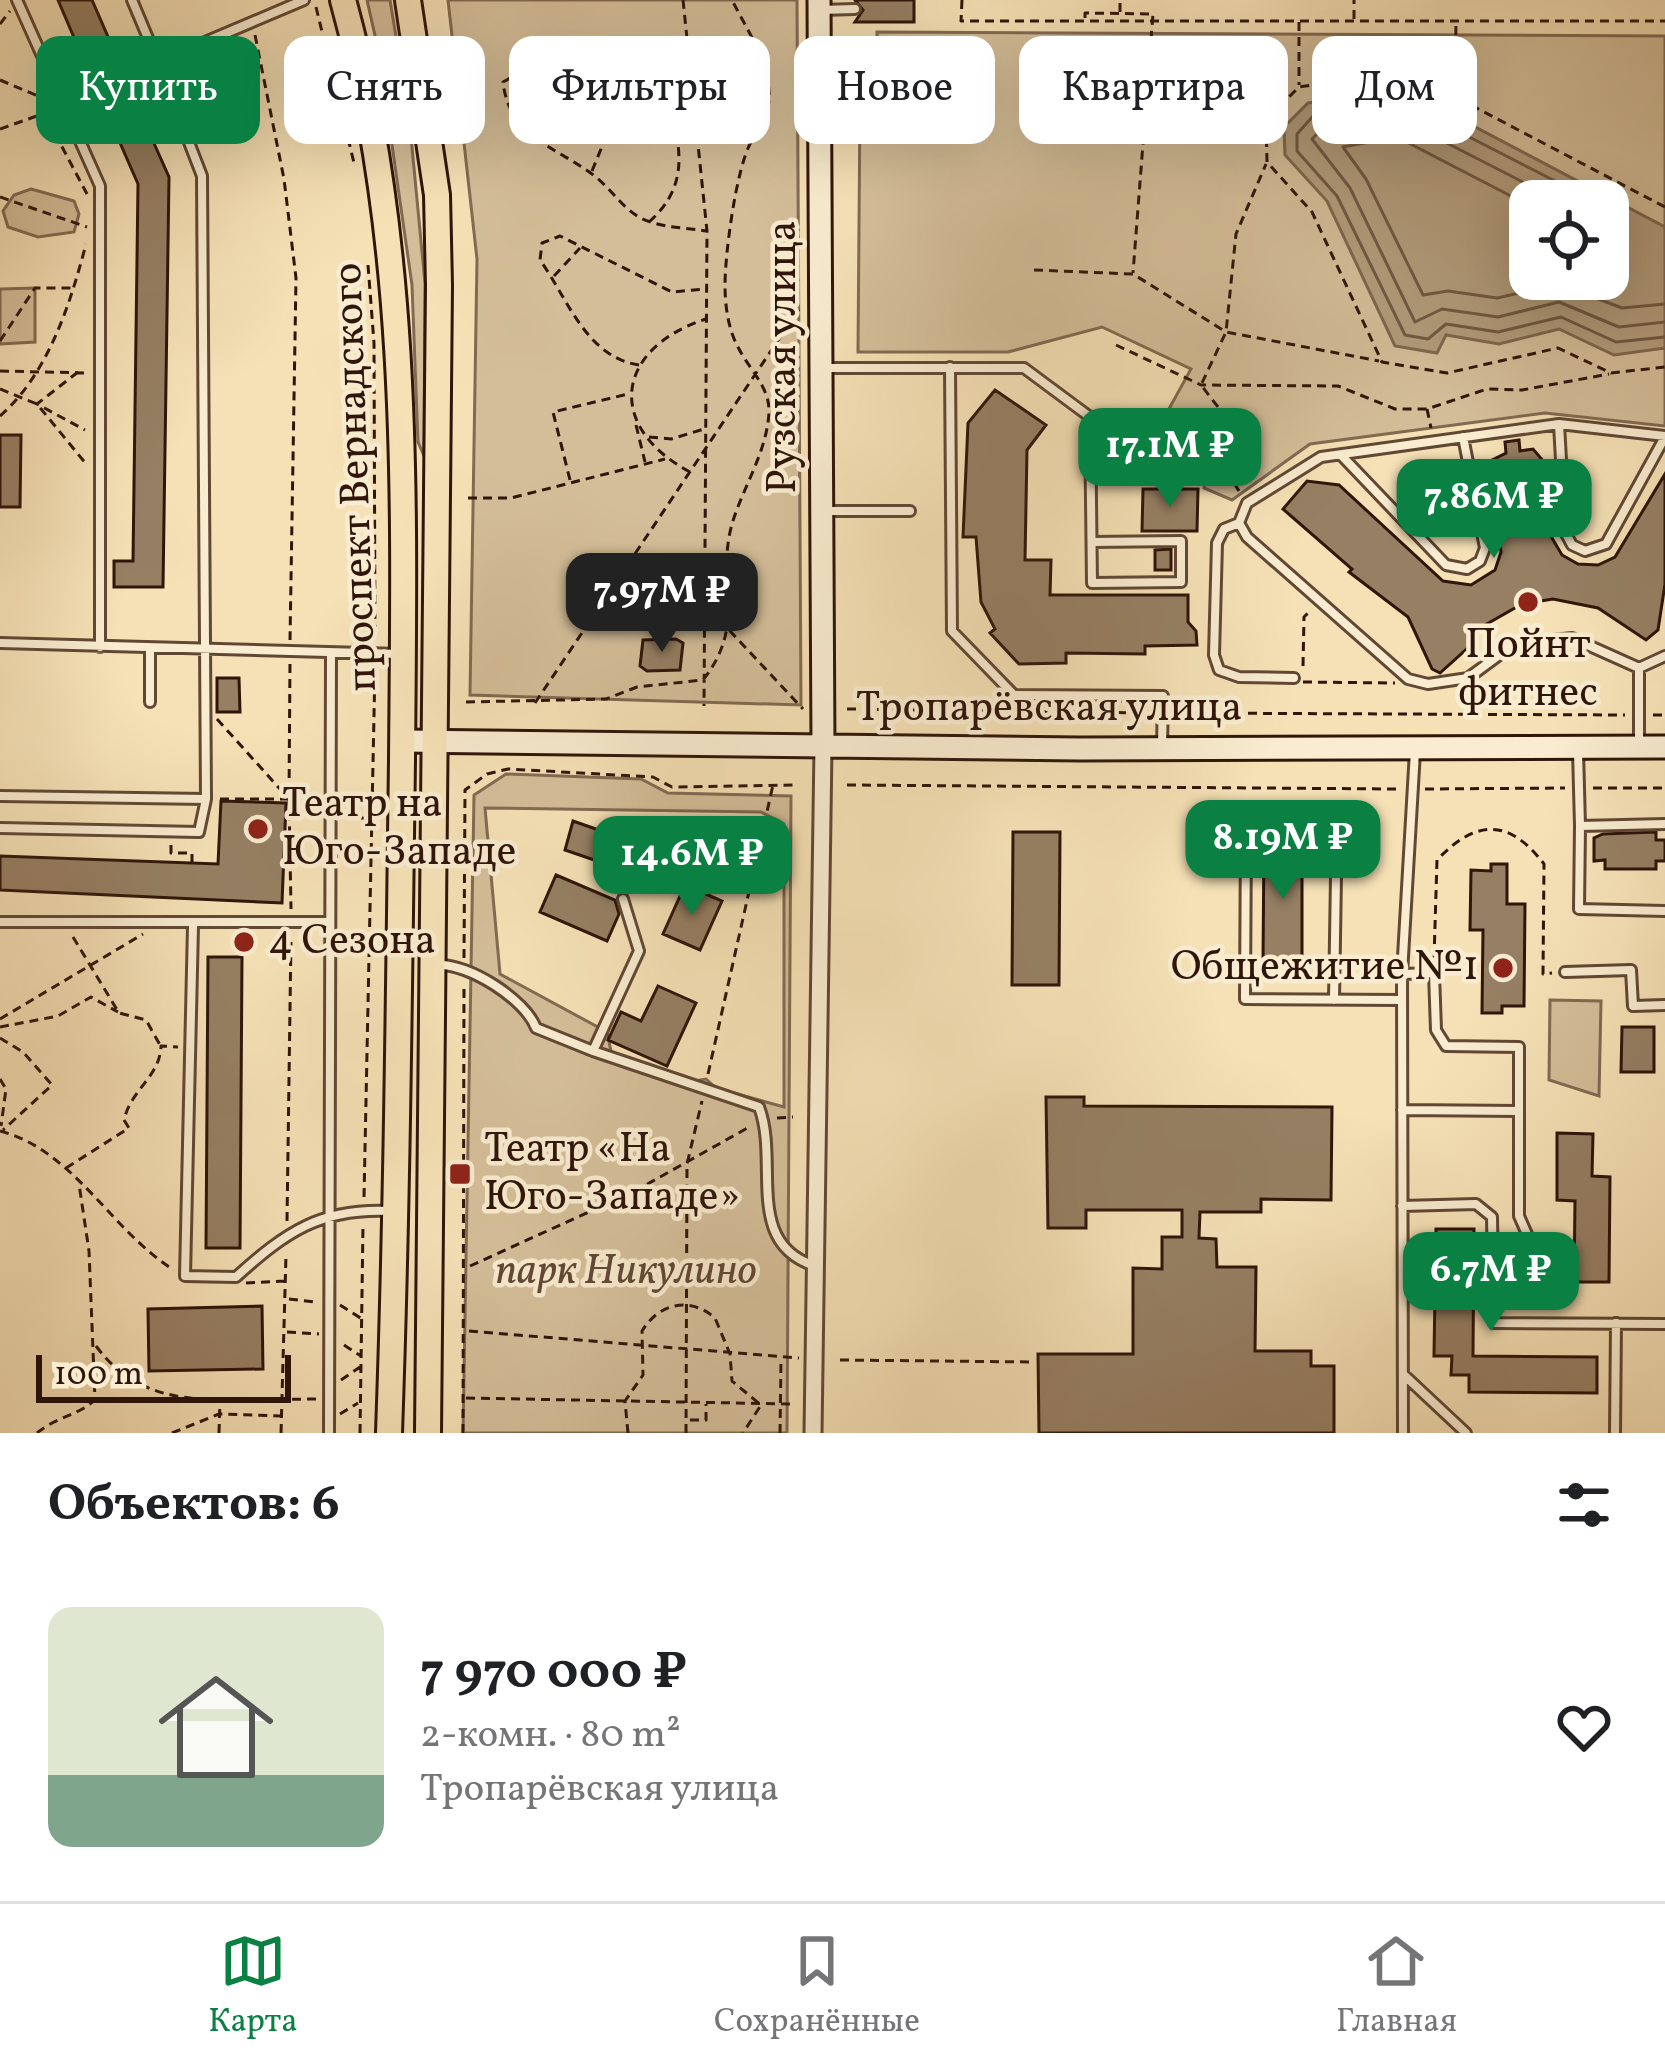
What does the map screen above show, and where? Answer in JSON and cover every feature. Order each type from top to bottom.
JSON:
[{"type":"main road","name":"проспект Вернадского","points":[[343,0],[352,36]]},
{"type":"main road","name":"проспект Вернадского","points":[[408,0],[414,36]]},
{"type":"main road","name":"проспект Вернадского","points":[[373,144],[399,334],[403,654],[397,1212],[388,1433]]},
{"type":"main road","name":"проспект Вернадского","points":[[428,1433],[440,285],[430,144]]},
{"type":"street","name":"Рузская улица","points":[[813,1433],[824,746],[819,5]]},
{"type":"street","name":"проспект Вернадского","points":[[402,741],[434,742]]},
{"type":"street","name":"Тропарёвская улица","points":[[434,742],[1665,747]]},
{"type":"lane","points":[[16,0],[36,44]]},
{"type":"lane","points":[[132,0],[147,36]]},
{"type":"lane","points":[[219,36],[304,0]]},
{"type":"lane","points":[[819,5],[855,9]]},
{"type":"lane","points":[[81,144],[100,186],[100,647]]},
{"type":"lane","points":[[0,828],[200,832],[206,799],[202,176],[190,144]]},
{"type":"lane","points":[[824,368],[1024,368],[1090,417],[1092,583],[1181,582],[1181,541],[1092,542]]},
{"type":"lane","points":[[950,368],[952,631],[1014,695],[1163,696],[1162,748]]},
{"type":"lane","points":[[1294,678],[1239,677],[1220,670],[1214,655],[1217,543],[1224,529],[1239,523],[1247,503],[1321,457],[1558,424],[1665,436],[1610,538],[1600,548],[1585,551],[1572,545],[1565,532],[1558,424]]},
{"type":"lane","points":[[1341,454],[1446,565],[1467,569],[1480,561],[1485,548],[1463,437]]},
{"type":"lane","points":[[824,511],[910,511]]},
{"type":"lane","points":[[1239,523],[1247,537],[1408,679],[1428,684],[1468,678],[1514,644],[1572,638],[1639,668],[1665,656]]},
{"type":"lane","points":[[0,643],[403,654]]},
{"type":"lane","points":[[150,649],[150,702]]},
{"type":"lane","points":[[328,1433],[326,922],[331,655]]},
{"type":"lane","points":[[1639,668],[1640,747]]},
{"type":"lane","points":[[1403,1433],[1402,974],[1415,748]]},
{"type":"lane","points":[[1578,748],[1579,909],[1665,911]]},
{"type":"lane","points":[[0,796],[206,799]]},
{"type":"lane","points":[[1334,1000],[1337,814],[1246,825],[1245,999],[1334,1000],[1402,1000]]},
{"type":"lane","points":[[1580,826],[1665,824]]},
{"type":"lane","points":[[593,1051],[639,951],[623,899]]},
{"type":"lane","points":[[0,922],[193,926],[326,922]]},
{"type":"lane","points":[[193,926],[184,1276],[236,1276],[286,1232],[330,1216],[364,1210],[397,1212]]},
{"type":"lane","points":[[431,965],[464,971],[507,995],[531,1016],[536,1028],[704,1092],[758,1107],[763,1119],[767,1198],[779,1245],[792,1258],[816,1266]]},
{"type":"lane","points":[[1565,972],[1631,970],[1633,1006],[1665,1005]]},
{"type":"lane","points":[[1402,974],[1434,973],[1436,1030],[1446,1046],[1519,1047],[1519,1216],[1534,1250],[1542,1300]]},
{"type":"lane","points":[[1402,1110],[1519,1111]]},
{"type":"lane","points":[[1402,1206],[1476,1204],[1492,1217],[1494,1323],[1665,1324]]},
{"type":"lane","points":[[1615,1433],[1616,1323]]},
{"type":"lane","points":[[1403,1374],[1466,1433]]},
{"type":"path","points":[[314,0],[357,175]]},
{"type":"path","points":[[683,0],[688,36]]},
{"type":"path","points":[[466,702],[606,699],[637,687],[703,680],[723,655],[730,632],[732,526],[758,460],[770,411],[728,319],[727,241],[751,142],[764,129],[769,92],[761,57],[732,0]]},
{"type":"path","points":[[962,0],[961,21],[1665,21]]},
{"type":"path","points":[[1120,0],[1120,14]]},
{"type":"path","points":[[1354,0],[1354,21]]},
{"type":"path","points":[[0,23],[8,13]]},
{"type":"path","points":[[1084,21],[1085,13],[1153,14],[1132,274]]},
{"type":"path","points":[[1299,21],[1299,87]]},
{"type":"path","points":[[1456,21],[1456,36]]},
{"type":"path","points":[[252,22],[284,179],[296,278],[281,1433]]},
{"type":"path","points":[[0,80],[36,95]]},
{"type":"path","points":[[1202,385],[1226,332],[1236,234],[1267,162],[1266,120],[1299,87],[1312,85]]},
{"type":"path","points":[[1477,108],[1665,207]]},
{"type":"path","points":[[0,129],[36,116]]},
{"type":"path","points":[[0,416],[21,398],[38,371],[75,287],[91,229],[88,194],[61,144]]},
{"type":"path","points":[[537,144],[591,173],[629,211],[649,222],[707,230]]},
{"type":"path","points":[[591,173],[601,144]]},
{"type":"path","points":[[649,222],[676,193],[680,167],[676,144]]},
{"type":"path","points":[[701,144],[707,230],[704,706]]},
{"type":"path","points":[[1267,162],[1312,212],[1382,362]]},
{"type":"path","points":[[0,197],[76,223]]},
{"type":"path","points":[[639,364],[618,362],[601,349],[540,260],[542,243],[560,236],[672,292],[706,289]]},
{"type":"path","points":[[553,278],[582,247]]},
{"type":"path","points":[[360,1433],[375,654],[374,343],[368,260]]},
{"type":"path","points":[[1034,270],[1132,274],[1226,332],[1382,362],[1447,373],[1558,348],[1611,373]]},
{"type":"path","points":[[0,341],[35,288],[75,287]]},
{"type":"path","points":[[537,700],[806,299]]},
{"type":"path","points":[[645,464],[630,393],[639,364],[656,343],[706,319]]},
{"type":"path","points":[[1116,345],[1202,385],[1338,386],[1395,409],[1427,409],[1487,389],[1522,390],[1665,367]]},
{"type":"path","points":[[0,370],[100,373]]},
{"type":"path","points":[[37,404],[78,372]]},
{"type":"path","points":[[1202,385],[1225,416],[1228,472],[1247,503]]},
{"type":"path","points":[[0,389],[100,437]]},
{"type":"path","points":[[571,483],[554,412],[630,393]]},
{"type":"path","points":[[37,404],[100,481]]},
{"type":"path","points":[[1427,409],[1433,442]]},
{"type":"path","points":[[636,423],[666,459],[692,472]]},
{"type":"path","points":[[647,437],[671,439],[704,428]]},
{"type":"path","points":[[468,498],[511,498],[666,459]]},
{"type":"path","points":[[1318,600],[1304,617],[1303,682],[1382,687],[1408,679]]},
{"type":"path","points":[[704,612],[730,632],[803,709]]},
{"type":"path","points":[[205,705],[289,799]]},
{"type":"path","points":[[847,710],[1665,715]]},
{"type":"path","points":[[464,1433],[464,790],[487,774],[508,770],[653,777],[672,787],[797,785]]},
{"type":"path","points":[[686,1433],[686,1164],[773,785]]},
{"type":"path","points":[[847,785],[1665,788]]},
{"type":"path","points":[[206,799],[289,799]]},
{"type":"path","points":[[1434,973],[1437,860],[1456,839],[1478,828],[1508,831],[1544,864],[1543,974],[1565,972]]},
{"type":"path","points":[[170,831],[171,853],[192,854],[189,863]]},
{"type":"path","points":[[67,923],[87,968],[119,1013]]},
{"type":"path","points":[[0,1019],[159,925]]},
{"type":"path","points":[[0,1027],[58,1016],[91,998],[146,1020],[161,1046],[156,1073],[128,1104],[124,1120],[129,1128],[65,1168]]},
{"type":"path","points":[[0,1038],[22,1052],[52,1085],[1,1130]]},
{"type":"path","points":[[161,1046],[190,1047]]},
{"type":"path","points":[[0,1079],[5,1089],[1,1130]]},
{"type":"path","points":[[466,1267],[686,1164],[763,1119],[793,1118],[758,1107]]},
{"type":"path","points":[[1,1130],[49,1152],[142,1250],[184,1276]]},
{"type":"path","points":[[37,1433],[57,1417],[81,1413],[95,1400],[79,1184]]},
{"type":"path","points":[[230,1284],[286,1281]]},
{"type":"path","points":[[286,1299],[329,1301],[364,1320]]},
{"type":"path","points":[[628,1433],[626,1401],[643,1375],[642,1330],[667,1306],[687,1305],[715,1318],[730,1354],[732,1381],[761,1405]]},
{"type":"path","points":[[467,1330],[799,1358]]},
{"type":"path","points":[[285,1332],[329,1335],[363,1357]]},
{"type":"path","points":[[94,1344],[134,1384],[181,1399],[284,1401],[329,1393],[362,1366]]},
{"type":"path","points":[[780,1433],[781,1358]]},
{"type":"path","points":[[840,1360],[1034,1362]]},
{"type":"path","points":[[464,1398],[791,1404]]},
{"type":"path","points":[[219,1433],[220,1400]]},
{"type":"path","points":[[329,1421],[361,1400]]},
{"type":"path","points":[[686,1420],[706,1420],[706,1402]]},
{"type":"path","points":[[743,1433],[761,1405]]},
{"type":"path","points":[[172,1433],[219,1414],[283,1416]]},
{"type":"green space","points":[[367,0],[390,0],[396,36],[375,36]]},
{"type":"green space","points":[[448,0],[797,0],[794,144],[798,144],[801,705],[470,695],[477,259],[464,144],[485,144],[485,36],[452,36]]},
{"type":"green space","points":[[877,32],[1665,36],[1665,426],[1545,413],[1310,444],[1232,500],[1204,488],[1205,457],[1159,427],[1191,369],[1102,327],[1008,352],[858,352],[860,144],[995,144],[995,36],[877,36]]},
{"type":"green space","points":[[392,144],[412,144],[425,283],[424,456],[418,442],[412,285]]},
{"type":"green space","points":[[31,189],[74,201],[79,214],[74,232],[38,237],[8,227],[3,211],[14,195]]},
{"type":"green space","points":[[35,288],[35,342],[0,344],[0,289]]},
{"type":"green space","name":"парк Никулино","points":[[506,774],[641,779],[668,793],[791,796],[787,1433],[463,1433],[474,795]],"holes":[[[485,808],[761,812],[784,824],[784,1107],[716,1088],[706,1079],[694,1081],[612,1056],[607,1032],[500,974]]]},
{"type":"green space","points":[[1550,1000],[1601,1001],[1599,1096],[1549,1080]]},
{"type":"water","points":[[1312,102],[1312,144],[1477,144],[1477,128],[1576,180],[1509,180],[1509,300],[1629,300],[1629,208],[1665,227],[1665,348],[1614,355],[1559,329],[1499,344],[1446,335],[1437,353],[1395,346],[1327,201],[1285,155],[1288,123]]},
{"type":"building","points":[[58,0],[92,0],[108,36],[73,36]]},
{"type":"building","points":[[855,0],[914,0],[914,22],[855,22],[863,10]]},
{"type":"building","points":[[121,144],[154,144],[169,177],[163,587],[114,587],[114,561],[133,561],[138,184]]},
{"type":"building","points":[[995,390],[1046,425],[1027,450],[1025,560],[1051,560],[1050,595],[1188,595],[1188,622],[1196,631],[1197,645],[1145,646],[1145,654],[1066,653],[1066,663],[1019,664],[990,633],[995,629],[981,602],[976,537],[963,537],[968,423]]},
{"type":"building","points":[[0,435],[21,435],[20,507],[0,507]]},
{"type":"building","points":[[1519,440],[1520,451],[1533,449],[1545,463],[1552,538],[1562,555],[1578,564],[1598,565],[1615,557],[1665,474],[1665,584],[1658,630],[1646,640],[1598,608],[1553,599],[1522,604],[1478,629],[1471,645],[1440,673],[1432,669],[1408,617],[1349,572],[1352,569],[1283,509],[1307,481],[1339,485],[1443,581],[1471,585],[1495,570],[1501,552],[1488,462],[1506,453],[1505,442]]},
{"type":"building","points":[[1143,489],[1198,489],[1197,531],[1142,531]]},
{"type":"building","points":[[1171,549],[1171,570],[1155,570],[1155,550]]},
{"type":"building","points":[[643,640],[683,643],[680,670],[647,671],[640,666]]},
{"type":"building","points":[[217,678],[239,678],[240,712],[217,712]]},
{"type":"building","points":[[221,801],[286,803],[282,903],[0,890],[0,856],[218,864]]},
{"type":"building","points":[[683,820],[708,823],[720,855],[681,871],[663,828]]},
{"type":"building","points":[[573,821],[610,834],[600,862],[565,850]]},
{"type":"building","points":[[638,828],[661,829],[657,885],[630,883],[631,869],[637,870]]},
{"type":"building","points":[[1013,832],[1060,832],[1059,985],[1012,985]]},
{"type":"building","points":[[1656,832],[1656,840],[1665,840],[1665,861],[1656,861],[1656,869],[1605,869],[1605,860],[1594,861],[1594,838]]},
{"type":"building","points":[[1264,842],[1302,842],[1302,960],[1263,961]]},
{"type":"building","name":"Общежитие №1","points":[[1491,864],[1507,864],[1507,904],[1525,904],[1524,1006],[1502,1006],[1502,1013],[1482,1013],[1483,930],[1470,930],[1471,870],[1491,871]]},
{"type":"building","points":[[556,875],[615,900],[619,914],[607,941],[540,912]]},
{"type":"building","points":[[685,885],[722,901],[700,950],[663,934]]},
{"type":"building","points":[[208,957],[242,957],[240,1248],[206,1248]]},
{"type":"building","points":[[658,986],[696,1003],[667,1066],[608,1040],[621,1012],[641,1021]]},
{"type":"building","points":[[1622,1027],[1654,1027],[1654,1072],[1621,1072]]},
{"type":"building","points":[[1046,1097],[1084,1097],[1084,1106],[1332,1107],[1331,1200],[1261,1199],[1261,1212],[1200,1212],[1199,1238],[1216,1239],[1217,1267],[1256,1267],[1255,1351],[1311,1351],[1311,1366],[1334,1366],[1334,1433],[1039,1433],[1038,1354],[1133,1354],[1133,1268],[1162,1269],[1162,1237],[1182,1237],[1182,1210],[1086,1210],[1086,1228],[1048,1228]]},
{"type":"building","points":[[1557,1133],[1593,1134],[1592,1176],[1610,1177],[1609,1282],[1574,1282],[1575,1201],[1557,1200]]},
{"type":"building","points":[[1436,1229],[1474,1229],[1473,1356],[1597,1357],[1597,1393],[1469,1392],[1469,1375],[1451,1375],[1452,1356],[1434,1356]]},
{"type":"building","points":[[262,1306],[263,1369],[149,1371],[148,1309]]},
{"type":"place","name":"Пойнт фитнес","points":[[1528,602]]},
{"type":"place","name":"Театр на Юго-Западе","points":[[258,829]]},
{"type":"place","name":"4 Сезона","points":[[244,942]]},
{"type":"place","name":"Общежитие №1","points":[[1503,968]]},
{"type":"place","name":"Театр «На Юго-Западе»","points":[[460,1174]]}]
